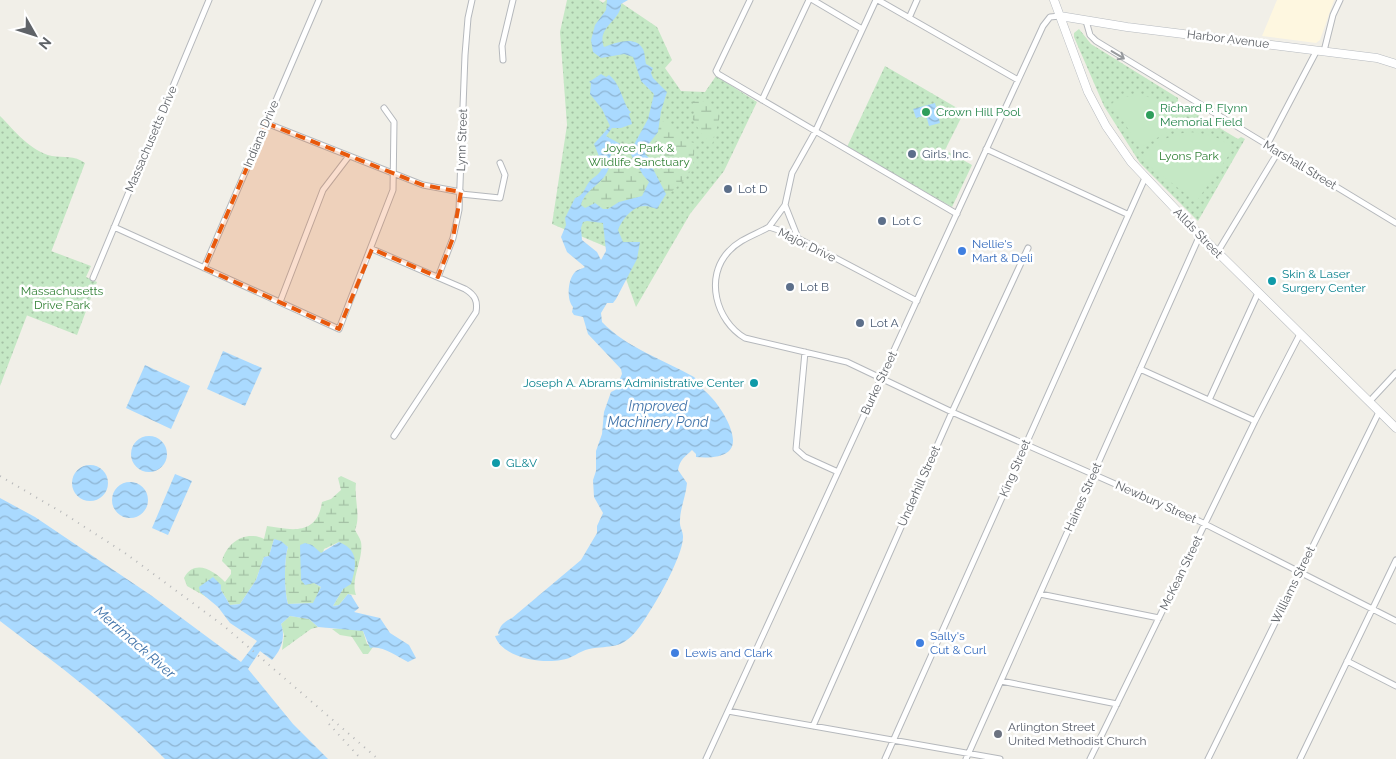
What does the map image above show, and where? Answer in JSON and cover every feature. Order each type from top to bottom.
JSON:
[{"type":"street","name":"Massachusetts Drive","points":[[93,278],[209,0]]},
{"type":"street","name":"Indiana Drive","points":[[204,268],[319,0]]},
{"type":"street","name":"Lynn Street","points":[[438,276],[457,224],[461,193],[465,55],[468,18],[472,0]]},
{"type":"street","points":[[503,60],[502,46],[513,0]]},
{"type":"street","points":[[750,0],[716,71],[815,132],[956,214]]},
{"type":"street","points":[[762,100],[811,0],[862,29]]},
{"type":"street","points":[[769,228],[785,205],[789,182],[815,132],[877,0],[1018,80]]},
{"type":"street","points":[[910,18],[917,0]]},
{"type":"street","name":"Allds Street","points":[[1054,0],[1094,104],[1122,150],[1145,178],[1217,253],[1396,428]]},
{"type":"street","points":[[1267,145],[1321,50],[1340,0]]},
{"type":"street","name":"Harbor Avenue","points":[[1060,16],[1086,22],[1321,50],[1382,59],[1396,64]]},
{"type":"street","name":"Burke Street","points":[[706,759],[1045,22],[1050,17],[1060,16]]},
{"type":"street","name":"Marshall Street","points":[[1086,22],[1090,35],[1096,41],[1396,223]]},
{"type":"street","points":[[114,227],[339,329],[372,249],[393,190],[394,122],[384,108]]},
{"type":"street","points":[[266,123],[423,185],[461,193],[500,198],[505,175],[500,163]]},
{"type":"street","points":[[986,149],[1127,214]]},
{"type":"street","points":[[1217,253],[1278,152]]},
{"type":"street","points":[[280,302],[323,190],[349,156]]},
{"type":"street","name":"King Street","points":[[885,759],[1127,214],[1145,178]]},
{"type":"street","points":[[785,205],[798,238]]},
{"type":"street","name":"Major Drive","points":[[881,378],[846,362],[745,338],[728,324],[718,305],[716,282],[724,257],[744,239],[769,228],[782,230],[916,302]]},
{"type":"street","name":"Haines Street","points":[[967,756],[1200,235]]},
{"type":"street","name":"Underhill Street","points":[[813,726],[952,412],[1028,248]]},
{"type":"street","points":[[372,249],[438,276],[465,289],[476,299],[476,312],[394,436]]},
{"type":"street","points":[[1209,400],[1258,293]]},
{"type":"street","name":"McKean Street","points":[[1090,759],[1255,421],[1300,334]]},
{"type":"street","points":[[805,352],[796,449],[805,457],[838,472]]},
{"type":"street","points":[[1140,369],[1255,421]]},
{"type":"street","points":[[1369,402],[1396,373]]},
{"type":"street","name":"Newbury Street","points":[[881,378],[952,412],[1026,443],[1205,524],[1396,621]]},
{"type":"street","name":"Williams Street","points":[[1208,759],[1379,412]]},
{"type":"street","points":[[1300,759],[1396,560]]},
{"type":"street","points":[[1040,594],[1159,618]]},
{"type":"street","points":[[1347,661],[1396,686]]},
{"type":"street","points":[[1001,681],[1117,704]]},
{"type":"street","points":[[728,710],[893,740],[967,756],[998,759]]},
{"type":"highlighted area","points":[[266,123],[423,185],[461,192],[453,238],[438,277],[372,249],[339,329],[204,268]]},
{"type":"shaded area","points":[[1277,0],[1334,0],[1320,40],[1316,43],[1262,36]]},
{"type":"green space","name":"Joyce Park & Wildlife Sanctuary","points":[[567,0],[599,0],[603,3],[606,0],[617,0],[657,27],[672,60],[665,68],[681,91],[705,92],[716,76],[757,102],[724,171],[690,214],[636,307],[616,251],[552,224],[567,125],[560,32]]},
{"type":"green space","name":"Lyons Park","points":[[1079,29],[1091,44],[1178,98],[1178,103],[1238,139],[1241,137],[1245,139],[1198,221],[1140,163],[1104,106],[1074,37],[1074,33]]},
{"type":"green space","points":[[885,66],[964,112],[945,150],[972,165],[952,207],[847,147]]},
{"type":"green space","name":"Richard P. Flynn Memorial Field","points":[[1139,95],[1153,98],[1165,104],[1186,121],[1140,148],[1112,103],[1125,97]]},
{"type":"green space","points":[[699,99],[718,110],[720,116],[712,145],[701,133],[692,118],[696,111],[692,102]]},
{"type":"green space","points":[[0,116],[23,140],[37,150],[52,156],[73,158],[85,163],[0,386]]},
{"type":"green space","points":[[660,120],[690,142],[695,143],[693,167],[685,179],[665,198],[658,176],[645,154]]},
{"type":"green space","points":[[1188,132],[1213,136],[1234,148],[1196,202],[1141,159],[1162,141],[1174,135]]},
{"type":"green space","points":[[608,145],[630,153],[649,181],[642,196],[603,208],[588,208],[581,205],[594,186],[605,177],[602,150]]},
{"type":"green space","name":"Massachusetts Drive Park","points":[[51,251],[91,266],[86,277],[97,282],[77,335],[26,315]]},
{"type":"green space","points":[[47,280],[72,292],[66,306],[41,294]]},
{"type":"green space","points":[[341,476],[356,483],[357,525],[355,530],[361,540],[361,555],[355,582],[356,595],[348,594],[339,605],[333,606],[343,589],[339,542],[324,549],[314,583],[321,587],[314,603],[288,604],[285,576],[288,547],[274,539],[269,556],[264,557],[256,580],[240,604],[230,605],[221,590],[201,592],[210,599],[187,586],[184,578],[188,572],[199,568],[210,571],[225,582],[231,574],[231,570],[222,561],[228,548],[244,537],[251,536],[264,539],[267,526],[294,529],[309,526],[315,521],[322,502],[331,499],[341,490],[338,478]]},
{"type":"green space","points":[[290,616],[309,619],[318,627],[311,629],[282,650],[284,635],[281,624]]},
{"type":"green space","points":[[351,628],[363,631],[367,644],[373,647],[368,654],[363,654],[352,637],[340,635],[332,629]]},
{"type":"water","name":"Improved Machinery Pond","points":[[607,0],[628,0],[621,4],[617,15],[603,34],[604,47],[624,41],[639,44],[644,51],[646,64],[653,68],[651,73],[653,78],[667,92],[661,111],[658,132],[648,145],[645,154],[652,161],[651,165],[666,194],[657,209],[645,206],[636,208],[628,214],[618,230],[623,242],[640,242],[637,259],[616,299],[613,303],[607,303],[601,313],[602,322],[622,339],[695,378],[699,385],[715,401],[724,415],[733,439],[729,451],[722,455],[696,457],[692,450],[680,463],[678,470],[687,483],[680,516],[683,536],[682,545],[665,584],[637,630],[626,641],[615,646],[589,649],[565,659],[552,661],[533,660],[513,654],[505,649],[495,636],[500,635],[498,634],[499,631],[505,622],[581,560],[597,533],[597,526],[603,513],[594,497],[593,480],[596,471],[596,451],[602,434],[604,412],[611,392],[615,390],[622,374],[621,369],[588,334],[583,317],[574,315],[572,312],[573,307],[569,299],[571,279],[577,270],[585,267],[567,252],[561,237],[566,225],[565,218],[575,198],[582,193],[603,166],[594,144],[610,126],[602,109],[590,94],[591,83],[589,82],[601,74],[606,77],[609,75],[617,84],[631,112],[629,114],[632,124],[621,128],[612,128],[606,136],[631,150],[648,119],[654,94],[641,81],[633,57],[624,54],[601,58],[593,52],[591,40],[595,25],[606,10]],"holes":[[[608,145],[630,153],[649,182],[642,196],[619,202],[608,209],[603,209],[595,203],[585,208],[581,205],[585,196],[603,178],[610,164],[611,154],[608,150],[603,152],[602,150]],[[583,222],[603,223],[606,251],[601,260],[597,252],[582,240],[581,228]]]},
{"type":"water","name":"Crown Hill Pool","points":[[935,103],[940,123],[929,126],[926,115],[916,118],[913,109]]},
{"type":"water","points":[[223,351],[262,368],[245,406],[207,389]]},
{"type":"water","points":[[145,365],[190,386],[171,429],[126,408]]},
{"type":"water","points":[[149,436],[161,442],[167,454],[161,466],[149,472],[137,466],[131,454],[137,442]]},
{"type":"water","points":[[90,465],[102,471],[108,483],[102,495],[90,501],[78,495],[72,483],[78,471]]},
{"type":"water","points":[[175,474],[192,481],[168,535],[152,528]]},
{"type":"water","points":[[130,482],[142,488],[148,500],[142,512],[130,518],[118,512],[112,500],[118,488]]},
{"type":"water","name":"Merrimack River","points":[[0,498],[35,517],[152,596],[241,662],[257,641],[230,623],[218,607],[200,592],[199,587],[213,577],[221,585],[221,590],[230,605],[240,604],[256,580],[264,557],[269,556],[274,539],[281,541],[288,547],[285,575],[288,604],[313,603],[321,587],[314,583],[305,585],[301,580],[300,545],[305,543],[312,545],[321,553],[339,542],[346,545],[353,554],[355,565],[351,584],[343,589],[333,606],[339,605],[348,594],[351,595],[359,608],[354,612],[380,618],[390,633],[409,645],[416,658],[408,662],[379,648],[370,648],[363,631],[318,627],[309,619],[290,616],[281,624],[283,639],[280,648],[272,660],[260,651],[248,669],[293,724],[328,759],[165,759],[106,704],[0,621]]},
{"type":"railway","points":[[0,476],[63,513],[125,553],[224,626],[378,759]]},
{"type":"railway","points":[[329,724],[361,759]]},
{"type":"place","name":"Crown Hill Pool","points":[[926,112]]},
{"type":"place","name":"Richard P. Flynn Memorial Field","points":[[1150,115]]},
{"type":"place","name":"Girls, Inc.","points":[[912,154]]},
{"type":"place","name":"Lot D","points":[[728,189]]},
{"type":"place","name":"Lot C","points":[[882,221]]},
{"type":"place","name":"Nellie's Mart & Deli","points":[[962,251]]},
{"type":"place","name":"Skin & Laser Surgery Center","points":[[1272,281]]},
{"type":"place","name":"Lot B","points":[[790,287]]},
{"type":"place","name":"Lot A","points":[[860,323]]},
{"type":"place","name":"Joseph A. Abrams Administrative Center","points":[[754,383]]},
{"type":"place","name":"GL&V","points":[[496,463]]},
{"type":"place","name":"Sally's Cut & Curl","points":[[920,643]]},
{"type":"place","name":"Lewis and Clark","points":[[675,653]]},
{"type":"place","name":"Arlington Street United Methodist Church","points":[[998,734]]}]
